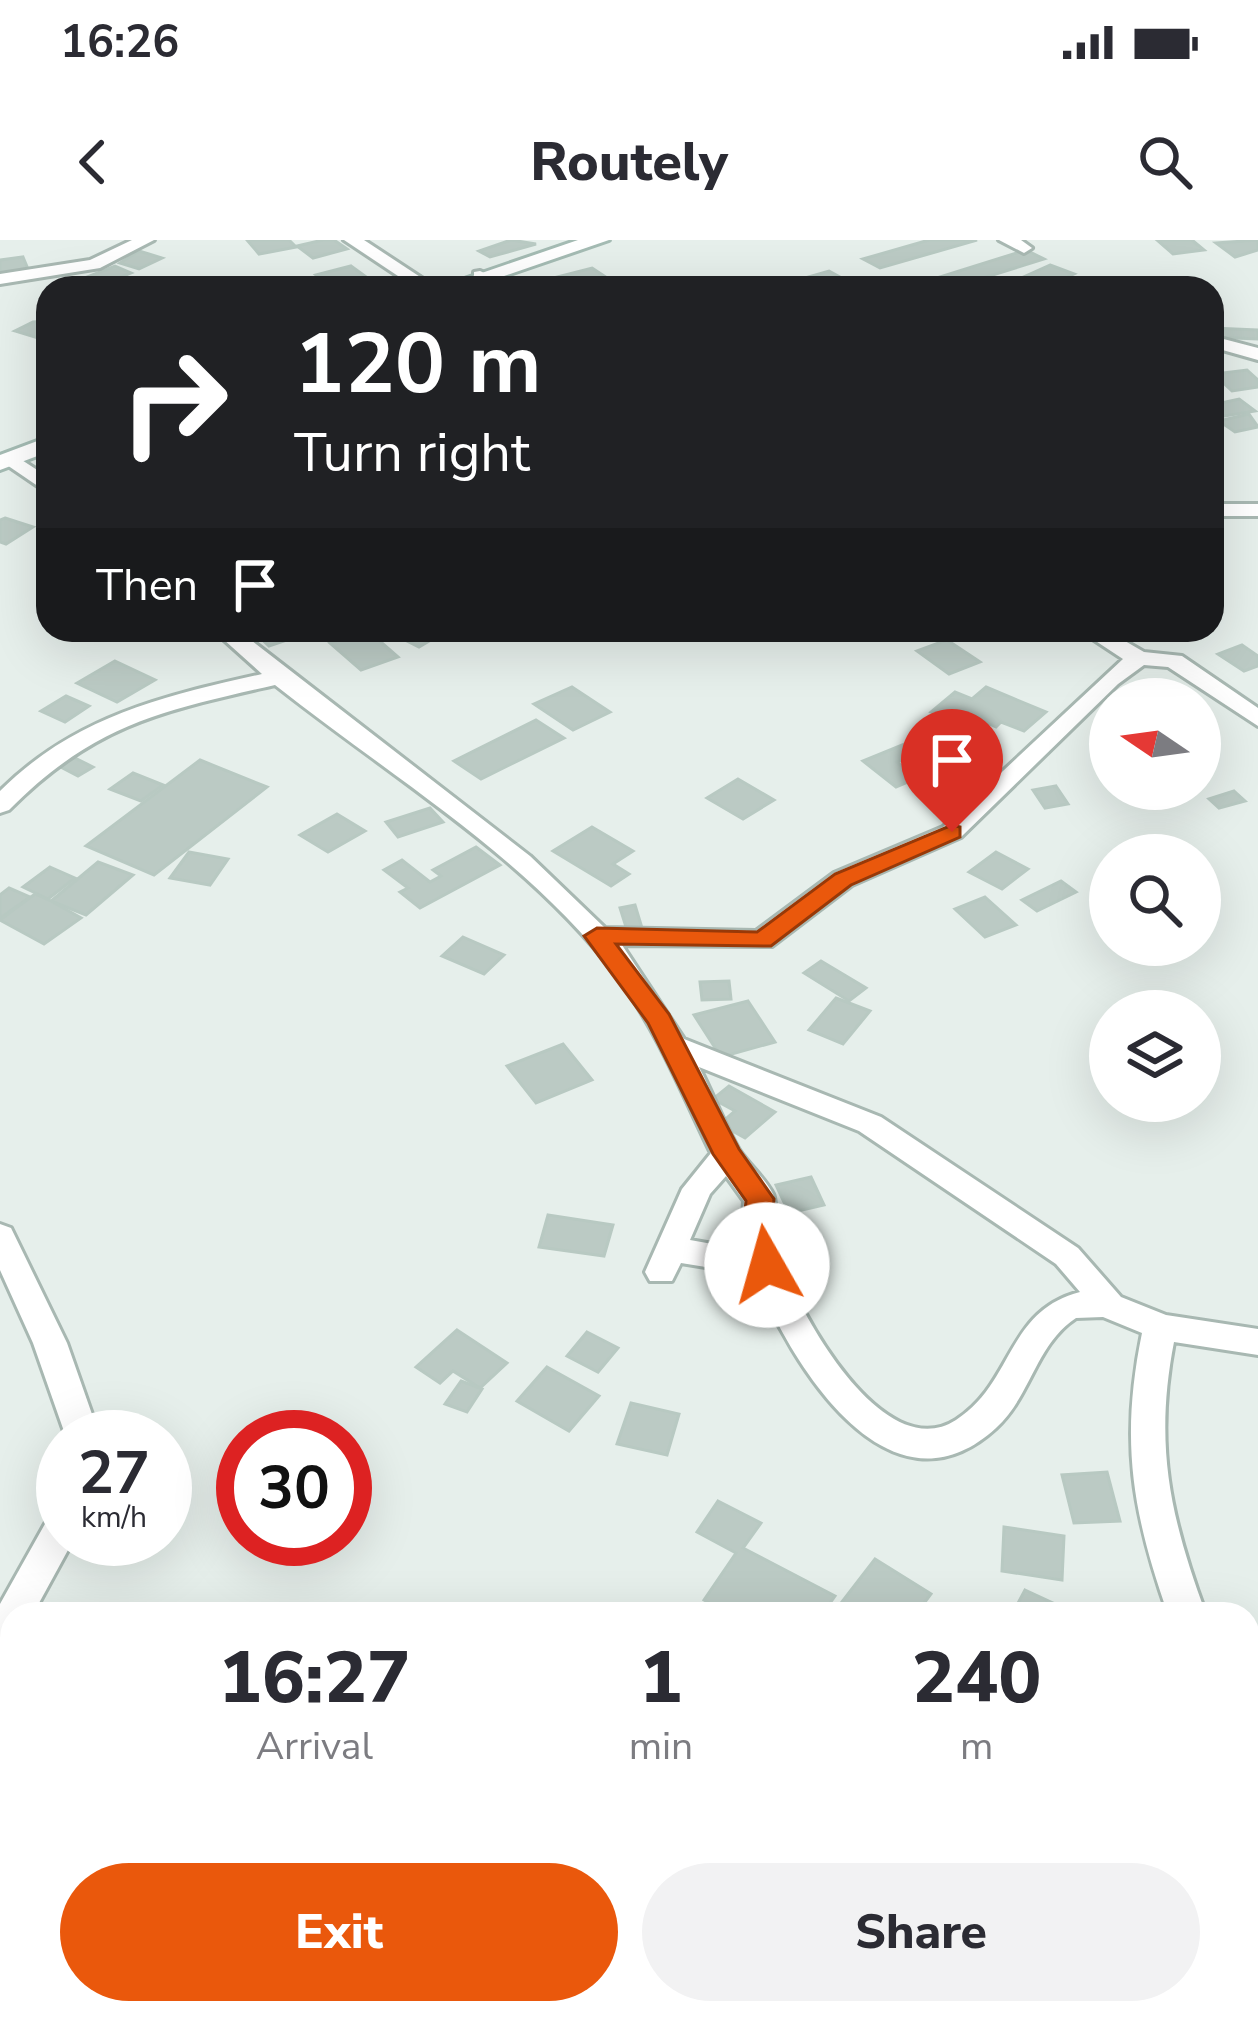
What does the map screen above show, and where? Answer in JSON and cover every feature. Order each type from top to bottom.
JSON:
[{"type":"main road","points":[[483,276],[599,240]]},
{"type":"main road","points":[[6,461],[36,450]]},
{"type":"street","points":[[0,279],[94,264],[146,240]]},
{"type":"street","points":[[352,240],[409,276]]},
{"type":"street","points":[[1224,344],[1258,354]]},
{"type":"street","points":[[6,461],[36,480]]},
{"type":"street","points":[[1224,510],[1258,509]]},
{"type":"street","points":[[237,642],[277,678],[505,853],[597,936],[628,973],[672,1045],[727,1154],[760,1199],[757,1231],[791,1324],[853,1408],[905,1440],[935,1444],[970,1430],[1005,1398],[1038,1334],[1057,1312],[1108,1302]]},
{"type":"street","points":[[1111,642],[1139,658],[1174,661],[1258,719]]},
{"type":"street","points":[[597,936],[762,940],[843,879],[952,832],[1073,714],[1139,658]]},
{"type":"street","points":[[0,805],[47,757],[129,712],[277,678]]},
{"type":"street","points":[[672,1045],[870,1124],[1067,1256],[1108,1302],[1160,1327],[1258,1342]]},
{"type":"street","points":[[727,1154],[697,1189],[666,1261],[767,1265]]},
{"type":"street","points":[[0,1235],[50,1343],[74,1410]]},
{"type":"street","points":[[1160,1327],[1145,1415],[1144,1455],[1154,1524],[1183,1602]]},
{"type":"street","points":[[21,1602],[41,1566]]},
{"type":"building","points":[[247,240],[289,240],[296,247],[259,254]]},
{"type":"building","points":[[334,240],[347,249],[313,258],[297,246]]},
{"type":"building","points":[[511,240],[536,244],[490,257],[479,251]]},
{"type":"building","points":[[929,240],[977,240],[880,268],[863,259]]},
{"type":"building","points":[[1157,240],[1192,240],[1204,250],[1173,254]]},
{"type":"building","points":[[1258,240],[1258,250],[1235,257],[1216,243]]},
{"type":"building","points":[[1026,250],[1044,259],[989,276],[943,276]]},
{"type":"building","points":[[139,251],[162,258],[139,269],[120,263]]},
{"type":"building","points":[[23,257],[28,269],[0,273],[0,260]]},
{"type":"building","points":[[1050,265],[1074,274],[1070,276],[1026,276]]},
{"type":"building","points":[[115,266],[131,273],[124,276],[90,276]]},
{"type":"building","points":[[351,266],[365,276],[317,276]]},
{"type":"building","points":[[592,268],[604,276],[561,276]]},
{"type":"building","points":[[33,322],[36,337],[15,331]]},
{"type":"building","points":[[1224,329],[1258,330],[1258,339],[1224,338]]},
{"type":"building","points":[[1247,370],[1258,380],[1258,387],[1232,391],[1224,383],[1224,373]]},
{"type":"building","points":[[1239,399],[1255,411],[1224,416],[1224,402]]},
{"type":"building","points":[[1249,414],[1258,427],[1235,432],[1224,420]]},
{"type":"building","points":[[0,520],[33,527],[6,544],[0,542]]},
{"type":"building","points":[[381,642],[398,657],[361,670],[330,643]]},
{"type":"building","points":[[950,642],[980,662],[949,674],[917,651]]},
{"type":"building","points":[[1242,645],[1258,656],[1258,666],[1244,671],[1218,654]]},
{"type":"building","points":[[115,661],[155,680],[117,702],[77,683]]},
{"type":"building","points":[[572,687],[610,712],[573,730],[534,704]]},
{"type":"building","points":[[986,687],[1046,712],[1024,731],[1001,722],[996,727],[985,722],[975,730],[931,712],[955,692],[972,699]]},
{"type":"building","points":[[66,696],[89,706],[65,722],[41,711]]},
{"type":"building","points":[[536,720],[564,738],[481,779],[454,761]]},
{"type":"building","points":[[912,741],[925,751],[897,762],[917,778],[896,787],[863,761]]},
{"type":"building","points":[[945,756],[960,767],[941,775],[926,763]]},
{"type":"building","points":[[73,757],[93,767],[78,776],[59,766]]},
{"type":"building","points":[[200,760],[267,787],[154,875],[86,846]]},
{"type":"building","points":[[133,773],[163,785],[141,801],[110,789]]},
{"type":"building","points":[[738,779],[774,800],[743,819],[707,798]]},
{"type":"building","points":[[1056,786],[1068,804],[1045,808],[1033,790]]},
{"type":"building","points":[[1234,791],[1245,801],[1221,807],[1221,795]]},
{"type":"building","points":[[430,808],[443,822],[398,837],[386,822]]},
{"type":"building","points":[[337,814],[365,831],[328,852],[300,835]]},
{"type":"building","points":[[592,827],[633,851],[613,864],[629,874],[611,886],[553,851]]},
{"type":"building","points":[[476,847],[500,865],[420,908],[400,892],[408,888],[384,870],[402,860],[430,882],[441,876],[433,870]]},
{"type":"building","points":[[189,852],[228,859],[210,885],[170,878]]},
{"type":"building","points":[[996,852],[1028,869],[1002,889],[969,872]]},
{"type":"building","points":[[98,862],[133,875],[86,915],[51,901]]},
{"type":"building","points":[[50,867],[75,878],[48,899],[23,887]]},
{"type":"building","points":[[1061,881],[1076,892],[1037,911],[1022,900]]},
{"type":"building","points":[[9,888],[30,897],[0,918],[0,895]]},
{"type":"building","points":[[35,894],[81,918],[44,944],[0,920]]},
{"type":"building","points":[[985,897],[1016,925],[985,937],[955,909]]},
{"type":"building","points":[[635,905],[642,928],[627,930],[620,908]]},
{"type":"building","points":[[463,937],[504,955],[484,974],[442,956]]},
{"type":"building","points":[[821,961],[866,988],[849,1001],[804,973]]},
{"type":"building","points":[[729,981],[731,999],[702,1000],[700,982]]},
{"type":"building","points":[[836,998],[870,1011],[843,1044],[809,1030]]},
{"type":"building","points":[[748,1001],[775,1042],[721,1057],[694,1015]]},
{"type":"building","points":[[563,1044],[592,1080],[536,1103],[507,1066]]},
{"type":"building","points":[[729,1086],[775,1112],[745,1138],[720,1124],[735,1111],[713,1099]]},
{"type":"building","points":[[811,1177],[824,1205],[789,1213],[776,1185]]},
{"type":"building","points":[[548,1215],[613,1225],[604,1256],[539,1247]]},
{"type":"building","points":[[800,1227],[809,1245],[769,1255],[760,1237]]},
{"type":"building","points":[[457,1330],[507,1363],[480,1388],[453,1371],[440,1383],[416,1367]]},
{"type":"building","points":[[587,1332],[618,1348],[598,1372],[567,1356]]},
{"type":"building","points":[[547,1367],[599,1396],[569,1431],[517,1401]]},
{"type":"building","points":[[461,1381],[482,1389],[467,1412],[445,1404]]},
{"type":"building","points":[[631,1403],[679,1414],[667,1455],[617,1444]]},
{"type":"building","points":[[1107,1472],[1120,1521],[1074,1523],[1062,1475]]},
{"type":"building","points":[[718,1501],[761,1523],[743,1548],[835,1596],[831,1602],[708,1602],[704,1600],[736,1553],[697,1532]]},
{"type":"building","points":[[1004,1527],[1064,1536],[1062,1580],[1002,1571]]},
{"type":"building","points":[[875,1559],[931,1594],[925,1602],[842,1602]]},
{"type":"building","points":[[1025,1590],[1051,1602],[1019,1602]]},
{"type":"route","points":[[767,1265],[757,1231],[760,1199],[727,1154],[660,1020],[597,936],[762,940],[843,879],[952,832]]}]
